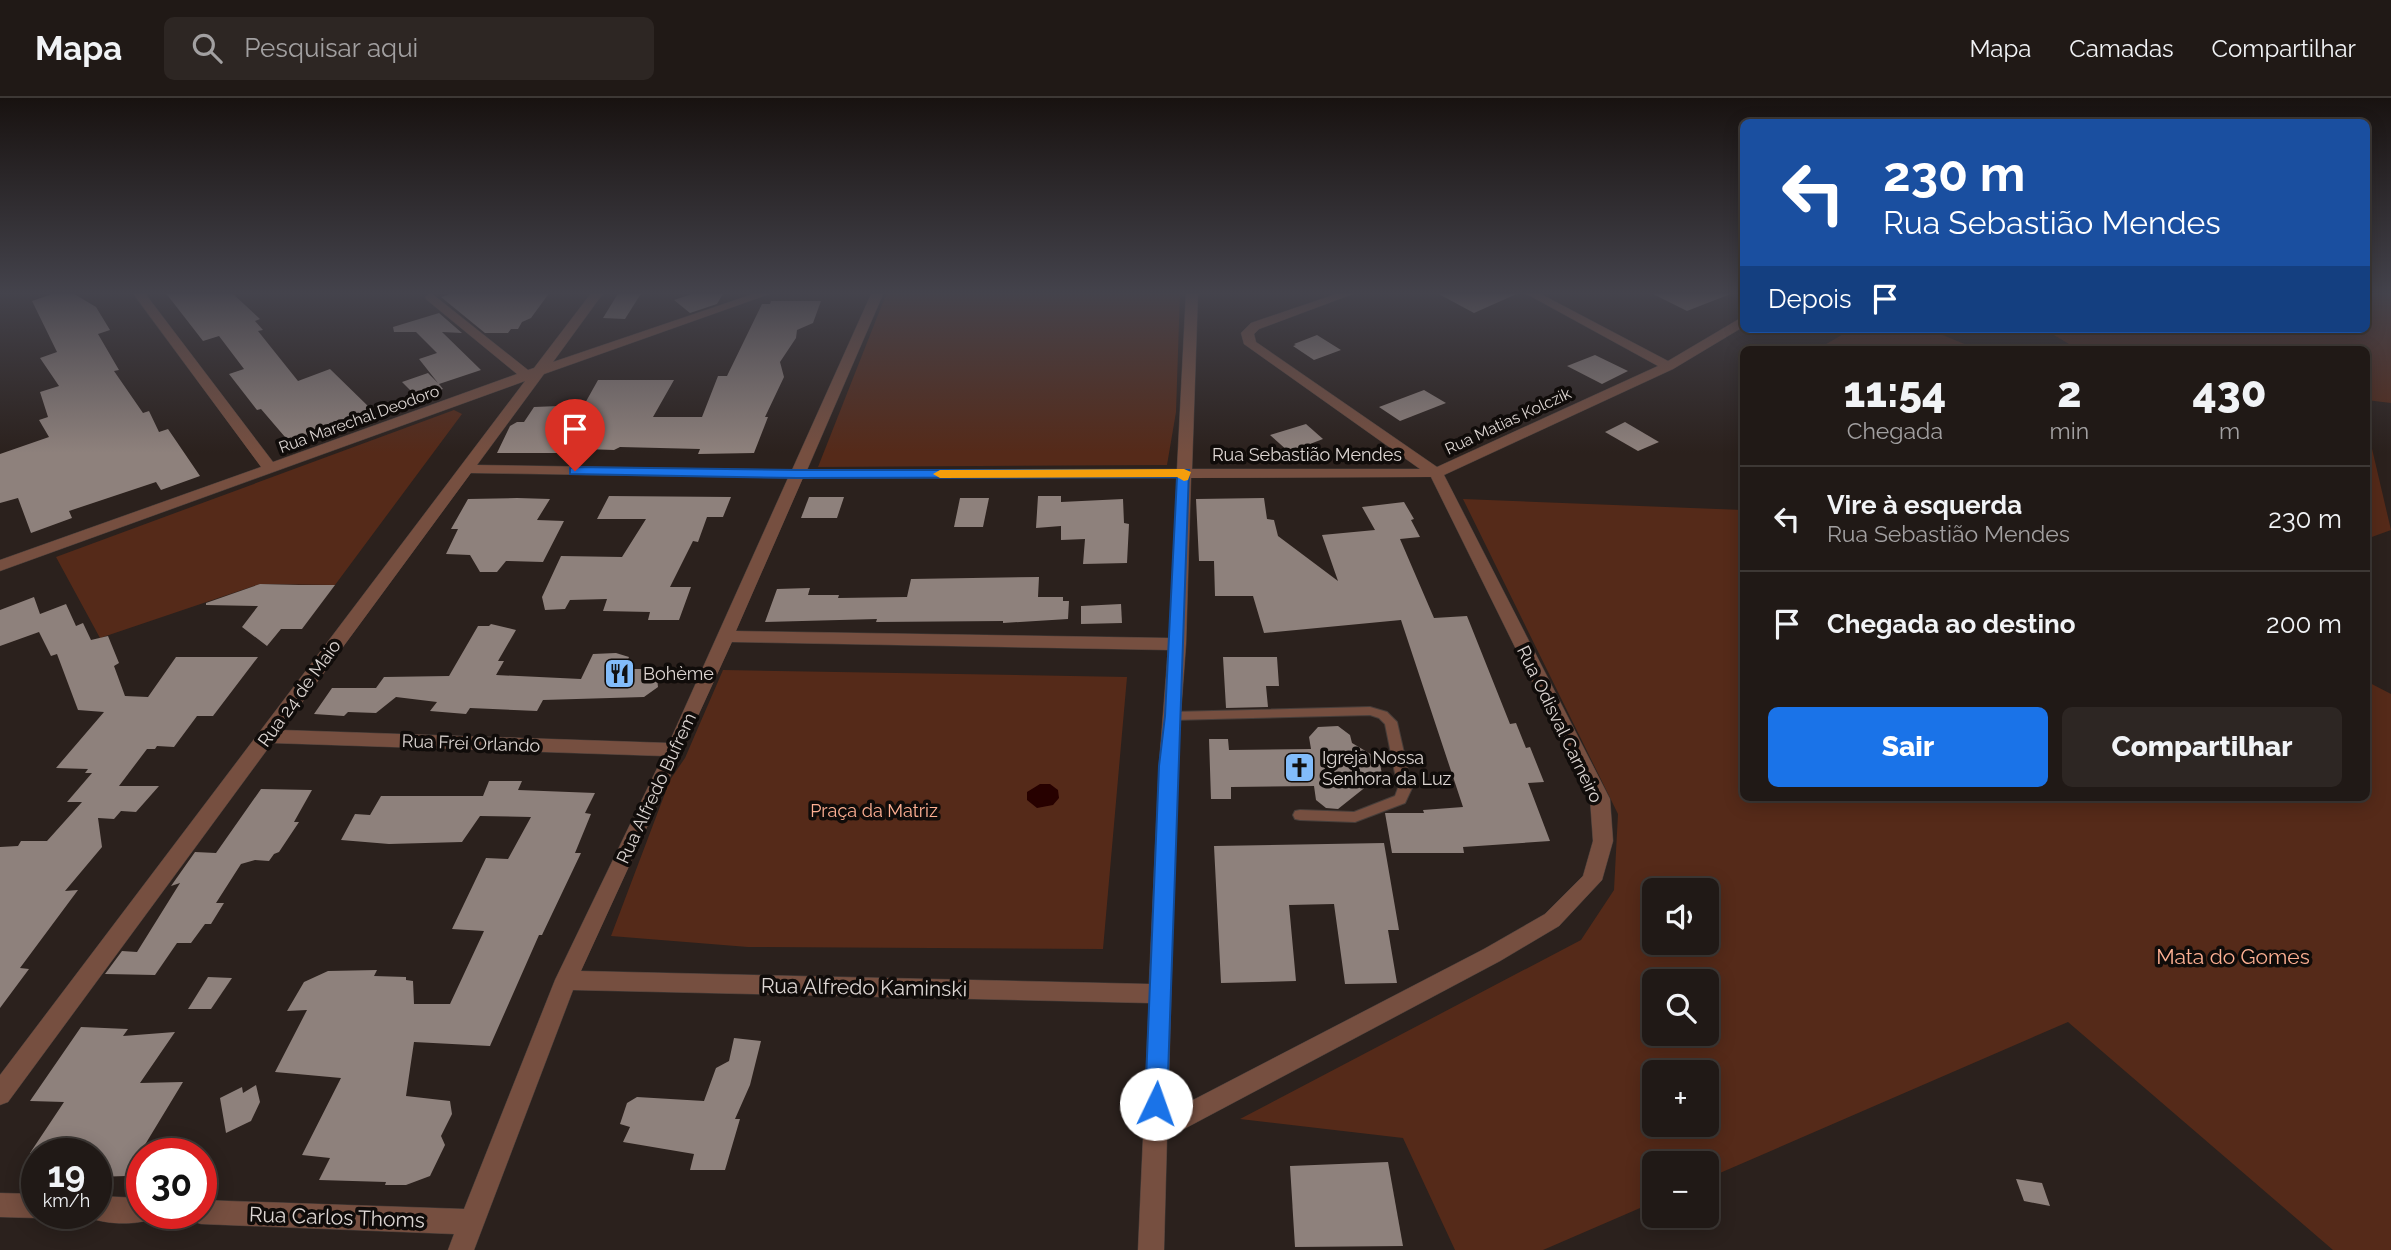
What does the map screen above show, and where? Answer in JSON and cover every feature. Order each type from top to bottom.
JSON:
[{"type":"street","points":[[178,346],[270,470]]},
{"type":"street","points":[[496,346],[533,373]]},
{"type":"street","name":"Rua 24 de Maio","points":[[0,1094],[555,346]]},
{"type":"street","name":"Rua Marechal Deodoro","points":[[0,566],[612,346]]},
{"type":"street","name":"Rua Alfredo Bufrem","points":[[461,1250],[566,980],[675,750],[854,346]]},
{"type":"street","points":[[1152,1250],[1168,766],[1177,644],[1190,346]]},
{"type":"street","name":"Rua Odisval Carneiro","points":[[1154,1132],[1492,955],[1552,920],[1592,880],[1603,841],[1600,799],[1436,473],[1253,346]]},
{"type":"street","points":[[1630,346],[1668,366]]},
{"type":"street","name":"Rua Matias Kolczik","points":[[1436,473],[1668,366],[1702,346]]},
{"type":"street","name":"Rua Sebastião Mendes","points":[[464,469],[797,474],[1436,473]]},
{"type":"street","points":[[724,636],[1177,644]]},
{"type":"street","name":"Rua Frei Orlando","points":[[268,736],[675,750]]},
{"type":"street","name":"Rua Alfredo Kaminski","points":[[566,980],[1161,994]]},
{"type":"street","points":[[0,1205],[21,1206]]},
{"type":"street","name":"Rua Carlos Thoms","points":[[217,1213],[472,1222]]},
{"type":"lane","points":[[1173,716],[1370,711],[1383,715],[1391,722],[1405,788],[1400,799],[1355,817],[1300,816]]},
{"type":"green space","points":[[866,346],[1178,346],[1176,412],[1167,465],[818,467]]},
{"type":"green space","points":[[1823,346],[1969,346],[1969,346]]},
{"type":"green space","points":[[2072,346],[2391,346],[2391,403],[2370,400],[2370,346]]},
{"type":"green space","points":[[454,410],[462,414],[335,585],[260,584],[100,638],[56,557]]},
{"type":"green space","points":[[2370,440],[2391,530],[2370,538]]},
{"type":"green space","name":"Mata do Gomes","points":[[1463,499],[1740,510],[1740,801],[2370,801],[2370,683],[2391,694],[2391,1250],[2333,1250],[2068,1022],[1719,1173],[1719,1151],[1642,1151],[1642,1207],[1543,1250],[1455,1250],[1403,1138],[1240,1119],[1581,940],[1614,890],[1618,814]]},
{"type":"green space","name":"Praça da Matriz","points":[[723,670],[1127,677],[1103,949],[748,947],[611,936],[670,780],[685,758]]},
{"type":"shaded area","points":[[1040,784],[1050,784],[1058,790],[1059,798],[1053,805],[1037,808],[1027,800],[1027,792]]},
{"type":"building","points":[[54,346],[105,346],[119,370],[114,371],[143,413],[149,411],[159,432],[168,429],[200,476],[161,490],[156,482],[69,511],[72,518],[31,533],[18,498],[0,503],[0,454],[49,437],[39,420],[48,417],[40,392],[59,386],[40,358],[57,352]]},
{"type":"building","points":[[226,346],[270,346],[298,381],[330,369],[371,409],[325,426],[328,430],[291,444],[261,409],[257,410],[229,374],[244,369]]},
{"type":"building","points":[[430,346],[456,346],[481,370],[439,384],[443,389],[418,398],[402,382],[428,373],[438,383],[419,359],[437,353]]},
{"type":"building","points":[[742,346],[791,346],[780,362],[784,377],[765,417],[768,417],[754,453],[698,454],[700,449],[620,447],[614,450],[585,449],[583,453],[497,453],[510,426],[524,422],[534,407],[584,405],[598,380],[674,380],[653,417],[702,417],[718,376],[727,376]]},
{"type":"building","points":[[1293,346],[1334,346],[1341,350],[1314,360]]},
{"type":"building","points":[[1595,355],[1628,371],[1602,384],[1567,366]]},
{"type":"building","points":[[1424,390],[1446,403],[1400,421],[1379,407]]},
{"type":"building","points":[[1625,422],[1659,442],[1638,451],[1605,432]]},
{"type":"building","points":[[1306,424],[1323,439],[1289,452],[1270,435]]},
{"type":"building","points":[[609,496],[731,497],[723,517],[707,517],[698,542],[693,541],[670,587],[691,587],[679,620],[648,620],[650,612],[603,611],[607,599],[570,600],[565,609],[545,610],[542,597],[561,556],[622,557],[646,519],[597,519]]},
{"type":"building","points":[[1038,496],[1061,496],[1061,502],[1123,499],[1124,523],[1129,524],[1127,563],[1083,564],[1085,539],[1061,540],[1061,526],[1036,528]]},
{"type":"building","points":[[809,497],[844,497],[837,518],[801,518]]},
{"type":"building","points":[[960,498],[989,498],[983,527],[954,527]]},
{"type":"building","points":[[1264,498],[1267,519],[1274,520],[1278,536],[1338,581],[1322,535],[1375,530],[1362,507],[1404,502],[1420,537],[1400,539],[1434,618],[1467,616],[1510,724],[1516,723],[1526,748],[1530,747],[1544,782],[1528,783],[1550,841],[1463,847],[1464,853],[1392,853],[1385,813],[1424,813],[1423,810],[1463,807],[1401,620],[1264,633],[1253,596],[1215,596],[1214,561],[1199,561],[1196,499]]},
{"type":"building","points":[[468,499],[550,499],[537,520],[564,521],[543,562],[506,561],[497,572],[480,572],[470,555],[446,554],[458,529],[451,529]]},
{"type":"building","points":[[1039,577],[1038,597],[1063,597],[1063,601],[1069,601],[1068,619],[1003,623],[876,622],[877,619],[765,622],[777,589],[810,588],[808,595],[839,595],[838,598],[907,597],[911,579]]},
{"type":"building","points":[[260,584],[335,585],[302,629],[281,629],[267,646],[242,627],[258,606],[206,605]]},
{"type":"building","points":[[34,597],[40,614],[66,604],[76,626],[83,623],[91,640],[108,636],[119,663],[114,666],[125,696],[148,697],[176,657],[258,657],[213,716],[197,716],[174,747],[157,746],[155,749],[147,749],[119,786],[159,786],[136,812],[121,811],[114,819],[98,818],[102,847],[65,891],[78,890],[20,968],[29,969],[0,1008],[0,847],[18,846],[21,841],[47,841],[82,802],[67,802],[92,773],[85,773],[88,769],[56,768],[104,712],[78,710],[57,654],[51,656],[39,632],[0,646],[0,610]]},
{"type":"building","points":[[1121,604],[1122,623],[1081,624],[1081,606]]},
{"type":"building","points":[[491,624],[516,630],[498,661],[504,661],[496,675],[581,679],[593,654],[616,653],[629,657],[624,669],[656,669],[658,687],[644,697],[543,700],[537,711],[470,708],[466,714],[430,711],[437,702],[396,697],[376,713],[348,712],[344,716],[314,714],[332,688],[376,688],[384,677],[449,676],[478,626]]},
{"type":"building","points":[[1223,657],[1277,657],[1279,686],[1266,686],[1268,707],[1226,708]]},
{"type":"building","name":"Igreja Nossa Senhora da Luz","points":[[1338,726],[1350,735],[1352,743],[1379,759],[1382,774],[1338,809],[1326,808],[1316,800],[1314,786],[1231,787],[1231,799],[1211,799],[1209,739],[1228,739],[1229,750],[1311,749],[1309,737],[1318,727]]},
{"type":"building","points":[[489,781],[522,781],[518,790],[595,793],[585,813],[591,814],[575,853],[581,853],[542,935],[539,935],[490,1046],[414,1042],[406,1096],[450,1101],[452,1114],[441,1136],[445,1145],[430,1176],[406,1185],[319,1180],[330,1158],[302,1155],[341,1078],[275,1072],[307,1010],[287,1011],[304,982],[328,971],[377,970],[374,976],[406,977],[406,980],[413,981],[414,1004],[450,1004],[484,931],[452,929],[486,858],[508,859],[531,817],[480,816],[462,842],[389,844],[341,840],[355,814],[370,815],[381,796],[483,796]]},
{"type":"building","points":[[261,789],[312,790],[294,822],[299,822],[279,852],[269,861],[255,860],[241,864],[216,903],[224,903],[211,924],[205,924],[191,943],[177,943],[155,975],[105,974],[122,951],[137,952],[180,883],[171,886],[195,852],[216,853]]},
{"type":"building","points":[[1384,843],[1399,930],[1388,930],[1397,983],[1345,984],[1334,904],[1289,905],[1296,981],[1221,983],[1214,846]]},
{"type":"building","points":[[208,977],[232,978],[211,1009],[188,1009]]},
{"type":"building","points":[[81,1027],[128,1029],[123,1036],[175,1032],[140,1083],[183,1082],[149,1138],[126,1138],[126,1176],[112,1176],[112,1138],[40,1138],[64,1102],[30,1101]]},
{"type":"building","points":[[734,1038],[761,1041],[750,1085],[735,1119],[740,1119],[725,1170],[690,1170],[694,1154],[623,1142],[630,1127],[620,1124],[627,1103],[637,1097],[704,1101],[716,1068],[729,1061]]},
{"type":"building","points":[[256,1085],[260,1102],[251,1121],[226,1133],[220,1098],[242,1087],[243,1093]]},
{"type":"building","points":[[1388,1162],[1403,1246],[1295,1247],[1290,1166]]},
{"type":"building","points":[[2016,1179],[2042,1183],[2050,1206],[2024,1201]]},
{"type":"slow traffic","points":[[940,474],[1184,472],[1184,477]]},
{"type":"place","name":"Bohème","points":[[620,673]]},
{"type":"place","name":"Igreja Nossa Senhora da Luz","points":[[1299,767]]},
{"type":"route","points":[[575,471],[797,474],[1184,472],[1173,716],[1168,766],[1156,1104]]}]
